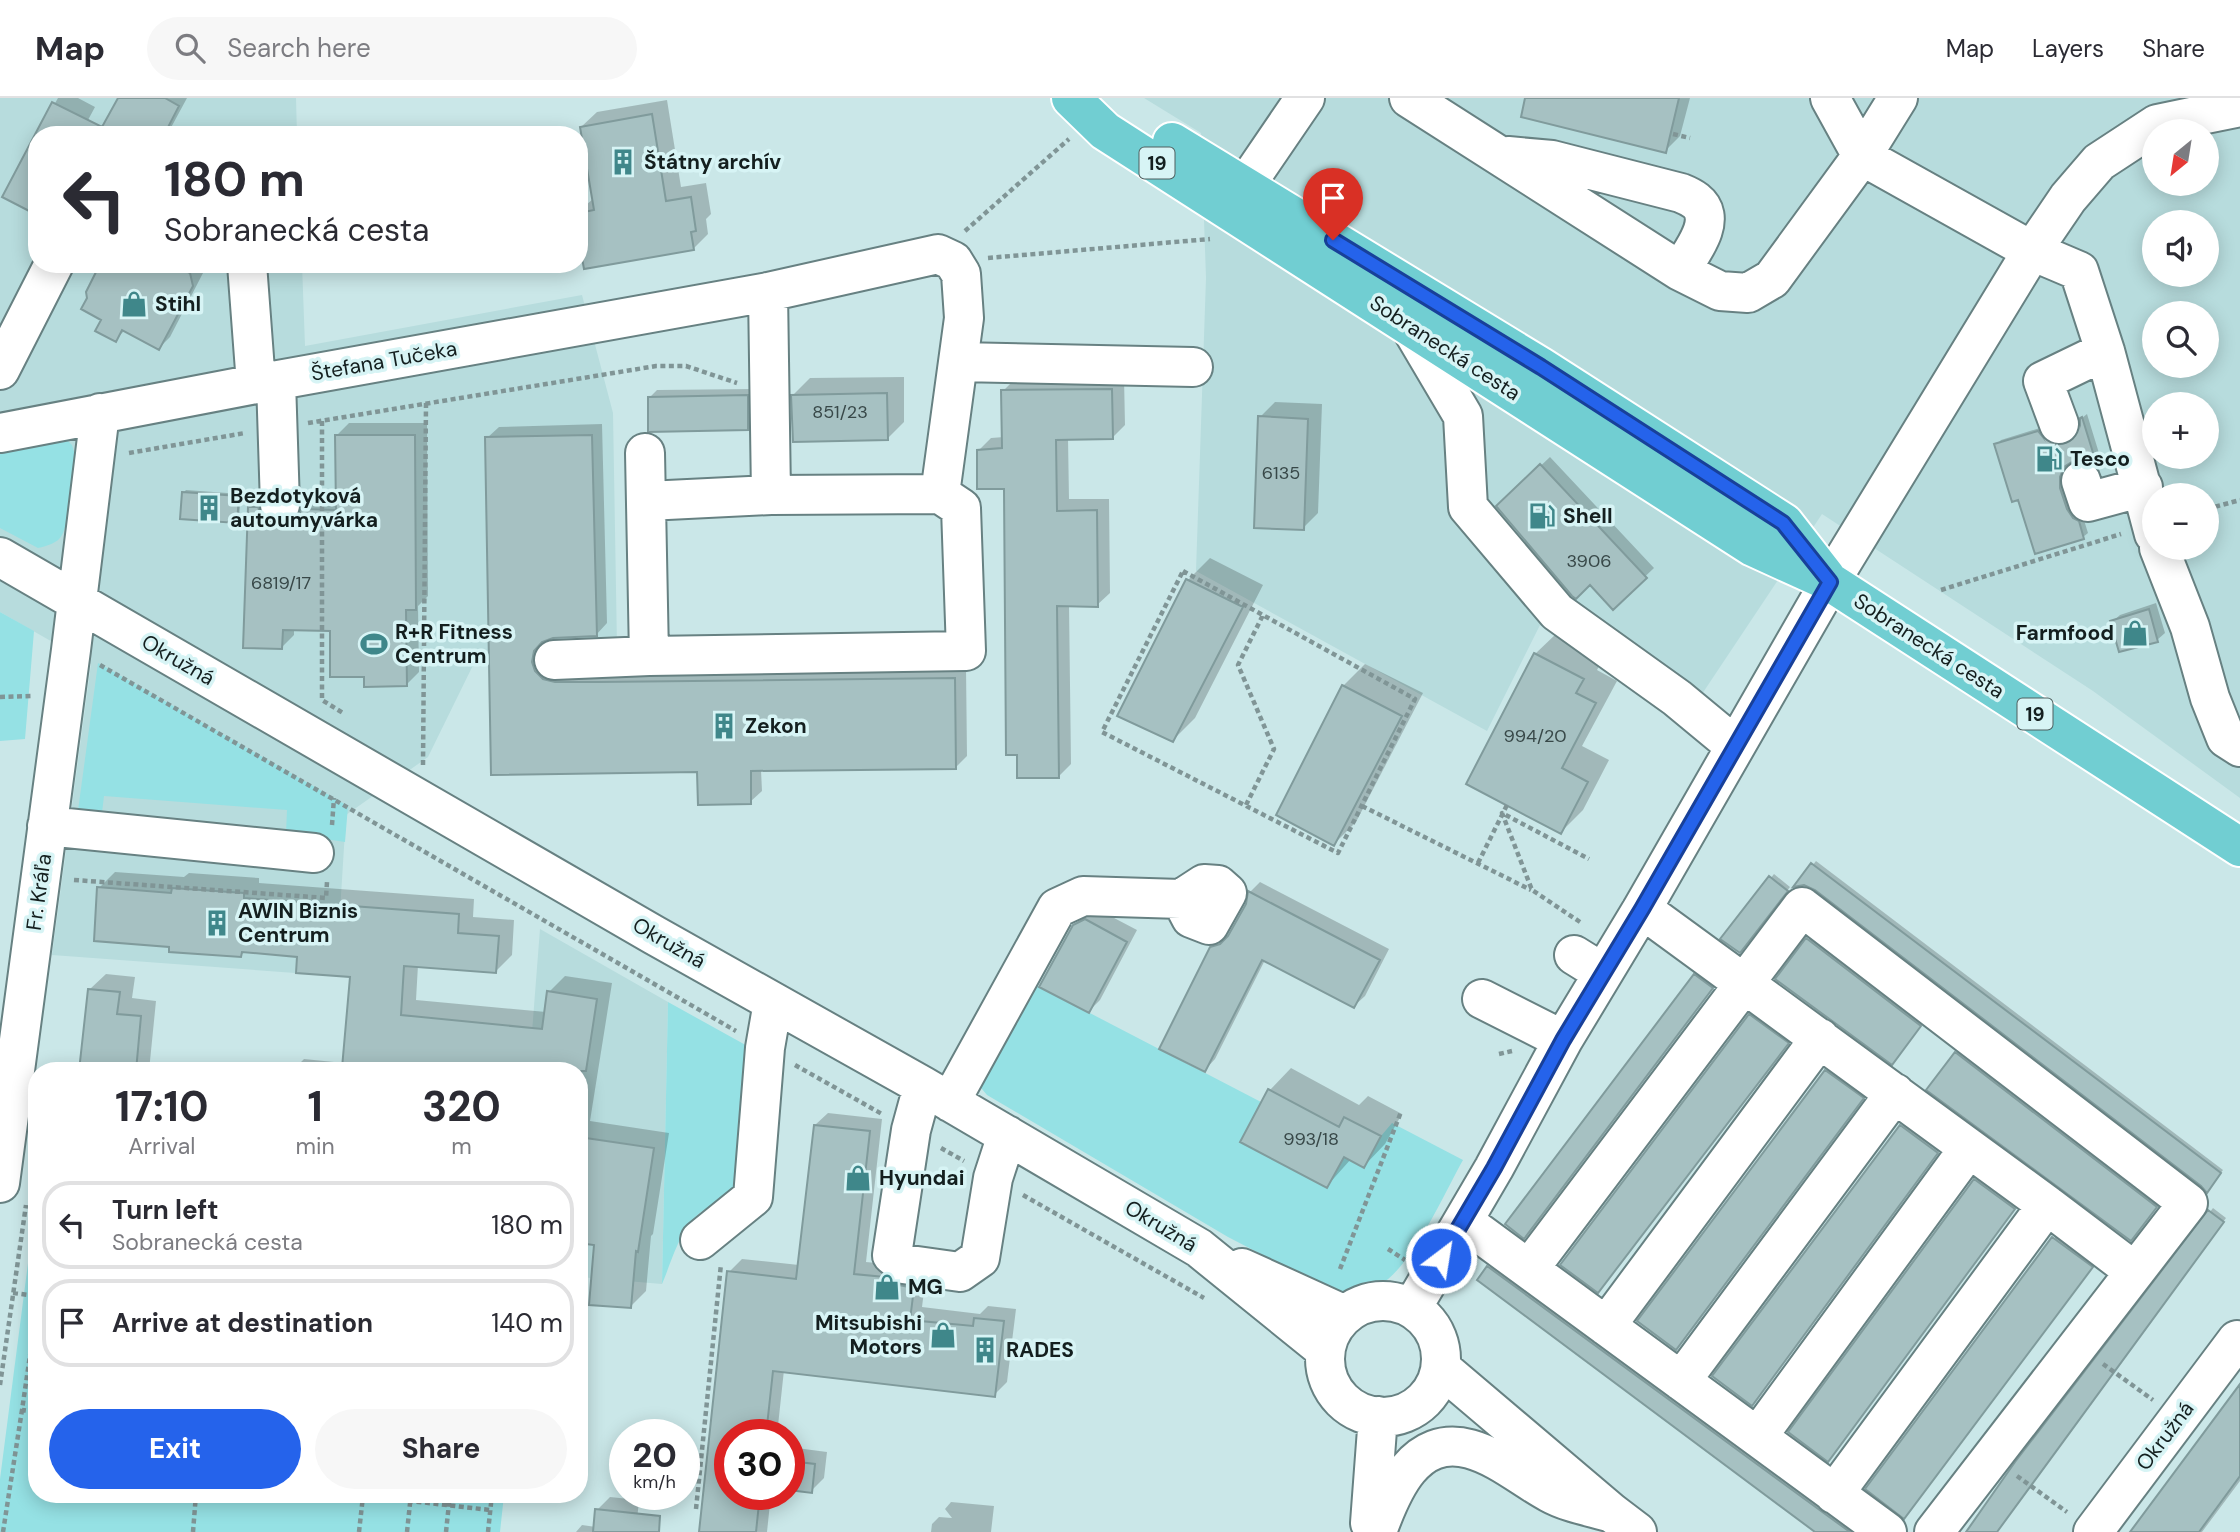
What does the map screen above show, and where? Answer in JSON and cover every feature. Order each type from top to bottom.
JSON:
[{"type":"main road","name":"Sobranecká cesta","points":[[1071,98],[1105,131],[1411,328],[1753,547],[1830,582],[2240,847]]},
{"type":"main road","name":"Sobranecká cesta","points":[[1084,98],[1125,114],[1245,186],[1541,367],[1783,523],[1830,582]]},
{"type":"street","points":[[1245,186],[1305,98]]},
{"type":"street","points":[[1409,98],[1680,271],[1720,291],[1748,293],[1772,279],[1862,156],[1898,98]]},
{"type":"street","points":[[1830,98],[1862,156],[2032,251],[2079,271],[2105,351],[2142,483]]},
{"type":"street","points":[[1412,1308],[1563,1040],[1584,953],[1642,909],[1830,582],[2032,251],[2068,198],[2099,162],[2157,124],[2240,107]]},
{"type":"street","points":[[1500,156],[1552,160],[1681,193],[1698,202],[1706,215],[1702,234],[1680,271]]},
{"type":"street","points":[[940,494],[964,318],[961,274],[945,258]]},
{"type":"street","name":"Štefana Tučeka","points":[[0,433],[100,412],[945,258]]},
{"type":"street","points":[[0,370],[49,273]]},
{"type":"street","points":[[248,273],[266,382],[278,428],[280,505]]},
{"type":"street","points":[[768,292],[771,495]]},
{"type":"street","points":[[1411,328],[1463,416],[1468,507],[1557,612],[1677,698],[1735,746]]},
{"type":"street","points":[[2059,424],[2043,381],[2105,351]]},
{"type":"street","points":[[958,362],[1193,367]]},
{"type":"street","points":[[1463,416],[1500,384],[1541,367]]},
{"type":"street","name":"Fr. Kráľa","points":[[13,1191],[47,826],[100,412]]},
{"type":"street","points":[[645,453],[649,656]]},
{"type":"street","points":[[2081,481],[2088,502],[2142,487]]},
{"type":"street","points":[[554,660],[966,651],[961,508],[940,494],[771,495],[647,501]]},
{"type":"street","name":"Okružná","points":[[0,557],[936,1094],[1199,1248],[1325,1350]]},
{"type":"street","points":[[2159,560],[2190,627],[2210,698],[2226,738],[2240,747]]},
{"type":"street","points":[[47,826],[314,853]]},
{"type":"street","points":[[1007,1135],[993,1178],[980,1258],[960,1272],[902,1265],[892,1255],[911,1130],[1057,908],[1083,896],[1181,899]]},
{"type":"street","points":[[1529,1269],[1802,907],[2188,1203],[1934,1532]]},
{"type":"street","points":[[1642,909],[2048,1205],[2134,1271]]},
{"type":"street","points":[[1482,999],[1563,1040]]},
{"type":"street","points":[[713,1229],[753,1197],[765,1048],[773,1002]]},
{"type":"street","points":[[1606,1326],[1820,1038]]},
{"type":"street","points":[[1681,1381],[1895,1093]]},
{"type":"street","points":[[1758,1436],[1969,1148]]},
{"type":"street","points":[[1834,1494],[2048,1205]]},
{"type":"street","points":[[1463,1221],[1887,1532]]},
{"type":"street","points":[[1199,1248],[1320,1301],[1345,1315]]},
{"type":"street","points":[[1377,1301],[1395,1302],[1412,1308],[1426,1320],[1436,1335],[1441,1368],[1435,1384],[1426,1398],[1404,1413],[1378,1416],[1362,1413],[1347,1404],[1335,1392],[1328,1377],[1325,1350],[1332,1329],[1345,1315],[1360,1306],[1377,1301]]},
{"type":"street","name":"Okružná","points":[[2093,1531],[2237,1340]]},
{"type":"street","points":[[1441,1368],[1624,1522]]},
{"type":"street","points":[[1416,1406],[1443,1418],[1624,1522]]},
{"type":"street","points":[[1369,1532],[1378,1416]]},
{"type":"street","points":[[1377,1532],[1392,1495],[1411,1464],[1437,1448],[1452,1446],[1471,1449],[1553,1495],[1624,1522]]},
{"type":"path","points":[[1673,134],[1690,138]]},
{"type":"path","points":[[945,258],[1071,137]]},
{"type":"path","points":[[945,258],[1213,239]]},
{"type":"path","points":[[119,454],[656,366],[686,366],[745,385],[769,388]]},
{"type":"path","points":[[412,759],[423,766],[426,403]]},
{"type":"path","points":[[322,421],[322,700],[345,715]]},
{"type":"path","points":[[2219,505],[2240,499]]},
{"type":"path","points":[[1941,590],[2142,539]]},
{"type":"path","points":[[1184,571],[1415,699],[1338,853],[1246,805],[1102,732],[1184,571]]},
{"type":"path","points":[[1246,805],[1274,749],[1238,665],[1263,615]]},
{"type":"path","points":[[98,663],[1208,1300]]},
{"type":"path","points":[[0,697],[37,696]]},
{"type":"path","points":[[1478,863],[1507,805]]},
{"type":"path","points":[[1363,806],[1532,890],[1581,923],[1584,953]]},
{"type":"path","points":[[1502,813],[1589,859]]},
{"type":"path","points":[[1502,813],[1532,890]]},
{"type":"path","points":[[1340,1269],[1401,1112]]},
{"type":"path","points":[[0,1385],[12,1293],[13,1191]]},
{"type":"path","points":[[700,1444],[713,1229]]},
{"type":"path","points":[[1388,1249],[1409,1262]]},
{"type":"path","points":[[12,1293],[28,1295]]},
{"type":"path","points":[[2077,1345],[2178,1418]]},
{"type":"path","points":[[3,1532],[28,1369]]},
{"type":"path","points":[[22,1410],[28,1411]]},
{"type":"path","points":[[1991,1457],[2093,1531]]},
{"type":"path","points":[[193,1532],[195,1503]]},
{"type":"path","points":[[359,1532],[362,1503]]},
{"type":"path","points":[[407,1532],[410,1503]]},
{"type":"path","points":[[426,1503],[490,1510]]},
{"type":"path","points":[[446,1532],[449,1503]]},
{"type":"path","points":[[488,1532],[491,1503]]},
{"type":"shaded area","points":[[0,98],[296,98],[297,126],[28,126],[28,273],[302,273],[305,346],[582,295],[613,413],[617,647],[480,651],[428,757],[346,815],[336,976],[52,955],[91,664],[0,612]]},
{"type":"shaded area","points":[[1144,98],[2240,98],[2240,798],[2093,691],[1822,514],[1682,724],[1540,625],[1487,731],[1196,571],[1206,278],[1201,133]]},
{"type":"shaded area","points":[[66,439],[72,445],[75,455],[65,528],[58,540],[38,548],[0,528],[0,446]]},
{"type":"shaded area","points":[[0,612],[34,631],[25,739],[0,741]]},
{"type":"shaded area","points":[[98,663],[348,806],[345,842],[286,833],[287,810],[104,796],[101,821],[77,818]]},
{"type":"shaded area","points":[[540,929],[668,1002],[662,1284],[588,1278],[588,1062],[530,1062]]},
{"type":"shaded area","points":[[1034,984],[1261,1102],[1240,1142],[1327,1187],[1344,1157],[1364,1168],[1381,1136],[1392,1123],[1463,1160],[1415,1247],[1391,1276],[1369,1289],[1336,1293],[1228,1237],[987,1095],[977,1083]]},
{"type":"shaded area","points":[[668,1002],[751,1048],[733,1191],[701,1212],[687,1227],[662,1284]]},
{"type":"shaded area","points":[[28,1263],[28,1503],[503,1503],[500,1532],[0,1532],[0,1479]]},
{"type":"building","points":[[118,98],[165,98],[179,106],[169,126],[103,126]]},
{"type":"building","points":[[1525,98],[1679,98],[1666,153],[1521,117]]},
{"type":"building","points":[[52,102],[100,126],[39,126]]},
{"type":"building","name":"Štátny archív","points":[[652,114],[666,201],[691,197],[696,231],[691,232],[694,250],[588,268],[588,211],[594,210],[588,174],[588,126],[586,126]]},
{"type":"building","points":[[28,148],[28,210],[2,197]]},
{"type":"building","name":"Stihl","points":[[96,273],[190,273],[193,286],[159,350],[122,330],[116,342],[95,331],[101,320],[81,309],[87,298],[86,292]]},
{"type":"building","points":[[1112,389],[1113,439],[1056,440],[1057,511],[1097,510],[1098,607],[1057,606],[1059,778],[1017,778],[1017,755],[1006,755],[1004,489],[977,489],[977,450],[1002,448],[1001,390]]},
{"type":"building","points":[[887,393],[888,440],[793,442],[791,395]]},
{"type":"building","points":[[748,395],[748,430],[648,432],[648,397]]},
{"type":"building","points":[[1258,416],[1308,419],[1304,530],[1254,528]]},
{"type":"building","points":[[2082,417],[2098,469],[2086,460],[2075,460],[2064,467],[2060,488],[2067,509],[2073,518],[2079,521],[2084,539],[2035,554],[2018,500],[2012,502],[1994,444],[2038,431],[2046,441],[2056,446],[2066,445],[2076,437]]},
{"type":"building","points":[[335,435],[415,435],[416,610],[406,610],[407,686],[364,687],[364,677],[330,677],[330,631],[283,630],[282,649],[243,648],[248,507],[258,507],[269,524],[280,527],[292,523],[299,516],[301,509],[336,510]]},
{"type":"building","name":"Zekon","points":[[592,435],[597,636],[553,638],[542,642],[534,651],[532,662],[535,671],[543,679],[555,682],[598,682],[955,678],[956,769],[751,771],[751,804],[698,805],[697,772],[491,775],[485,437]]},
{"type":"building","points":[[1540,464],[1647,578],[1613,610],[1590,585],[1576,599],[1572,596],[1496,506]]},
{"type":"building","name":"Bezdotyková autoumyvárka","points":[[182,492],[239,496],[237,523],[180,519]]},
{"type":"building","points":[[1186,579],[1243,607],[1173,742],[1117,716]]},
{"type":"building","name":"Farmfood","points":[[2149,609],[2158,642],[2119,652],[2110,621]]},
{"type":"building","points":[[1534,653],[1584,679],[1576,693],[1596,703],[1562,768],[1588,782],[1561,834],[1466,784]]},
{"type":"building","points":[[1342,685],[1402,716],[1334,846],[1276,815]]},
{"type":"building","points":[[1811,863],[2221,1173],[2207,1193],[1815,890],[1804,885],[1793,887]]},
{"type":"building","points":[[1769,876],[1788,891],[1740,953],[1720,939]]},
{"type":"building","points":[[97,887],[171,893],[172,888],[244,893],[244,898],[459,914],[458,933],[499,936],[496,973],[404,966],[401,1015],[542,1029],[547,991],[597,999],[587,1062],[343,1062],[350,977],[296,973],[297,957],[242,952],[241,957],[169,952],[169,947],[94,941]]},
{"type":"building","points":[[1248,891],[1380,960],[1354,1008],[1262,960],[1205,1072],[1159,1049],[1210,947],[1220,944],[1228,936],[1246,904]]},
{"type":"building","points":[[1085,919],[1127,942],[1089,1013],[1039,987],[1073,925]]},
{"type":"building","points":[[1806,938],[1921,1026],[1892,1065],[1775,979]]},
{"type":"building","points":[[1694,974],[1713,988],[1524,1239],[1505,1224]]},
{"type":"building","points":[[88,989],[120,992],[117,1014],[141,1016],[137,1062],[80,1062]]},
{"type":"building","points":[[1749,1014],[1789,1043],[1598,1293],[1560,1265]]},
{"type":"building","points":[[1955,1052],[2157,1207],[2131,1241],[1926,1090]]},
{"type":"building","points":[[1825,1070],[1864,1098],[1676,1350],[1637,1321]]},
{"type":"building","points":[[1268,1089],[1339,1127],[1344,1117],[1381,1136],[1364,1168],[1344,1157],[1327,1188],[1240,1142]]},
{"type":"building","points":[[814,1125],[870,1131],[854,1274],[885,1277],[899,1285],[914,1288],[910,1320],[973,1326],[974,1318],[1004,1321],[995,1397],[773,1371],[768,1419],[714,1419],[714,1510],[758,1510],[756,1532],[699,1532],[727,1271],[796,1279]]},
{"type":"building","points":[[1900,1125],[1938,1153],[1752,1406],[1712,1376]]},
{"type":"building","points":[[588,1138],[654,1148],[638,1252],[636,1251],[631,1308],[589,1305],[594,1245],[588,1244]]},
{"type":"building","points":[[1974,1179],[2015,1209],[1828,1462],[1788,1432]]},
{"type":"building","points":[[2208,1210],[2224,1222],[1997,1532],[1966,1532],[2015,1462]]},
{"type":"building","points":[[2052,1237],[2093,1267],[1904,1519],[1865,1489]]},
{"type":"building","points":[[1487,1266],[1850,1532],[1815,1532],[1477,1280]]},
{"type":"building","points":[[2240,1384],[2240,1476],[2199,1532],[2130,1532]]},
{"type":"building","points":[[805,1463],[815,1464],[812,1493],[805,1492]]},
{"type":"building","points":[[595,1509],[660,1516],[659,1532],[593,1532]]},
{"type":"tunnel","points":[[2059,424],[2081,481]]},
{"type":"place","name":"Štátny archív","points":[[623,162]]},
{"type":"place","name":"Stihl","points":[[134,304]]},
{"type":"place","name":"Tesco","points":[[2049,459]]},
{"type":"place","name":"Bezdotyková autoumyvárka","points":[[209,508]]},
{"type":"place","name":"Shell","points":[[1542,516]]},
{"type":"place","name":"Farmfood","points":[[2135,633]]},
{"type":"place","name":"R+R Fitness Centrum","points":[[374,644]]},
{"type":"place","name":"Zekon","points":[[724,726]]},
{"type":"place","name":"AWIN Biznis Centrum","points":[[217,923]]},
{"type":"place","name":"Hyundai","points":[[858,1178]]},
{"type":"place","name":"MG","points":[[887,1287]]},
{"type":"place","name":"Mitsubishi Motors","points":[[943,1335]]},
{"type":"place","name":"RADES","points":[[985,1350]]},
{"type":"route","points":[[1333,240],[1541,367],[1783,523],[1830,582],[1642,909],[1563,1040],[1494,1168],[1441,1258]]}]
